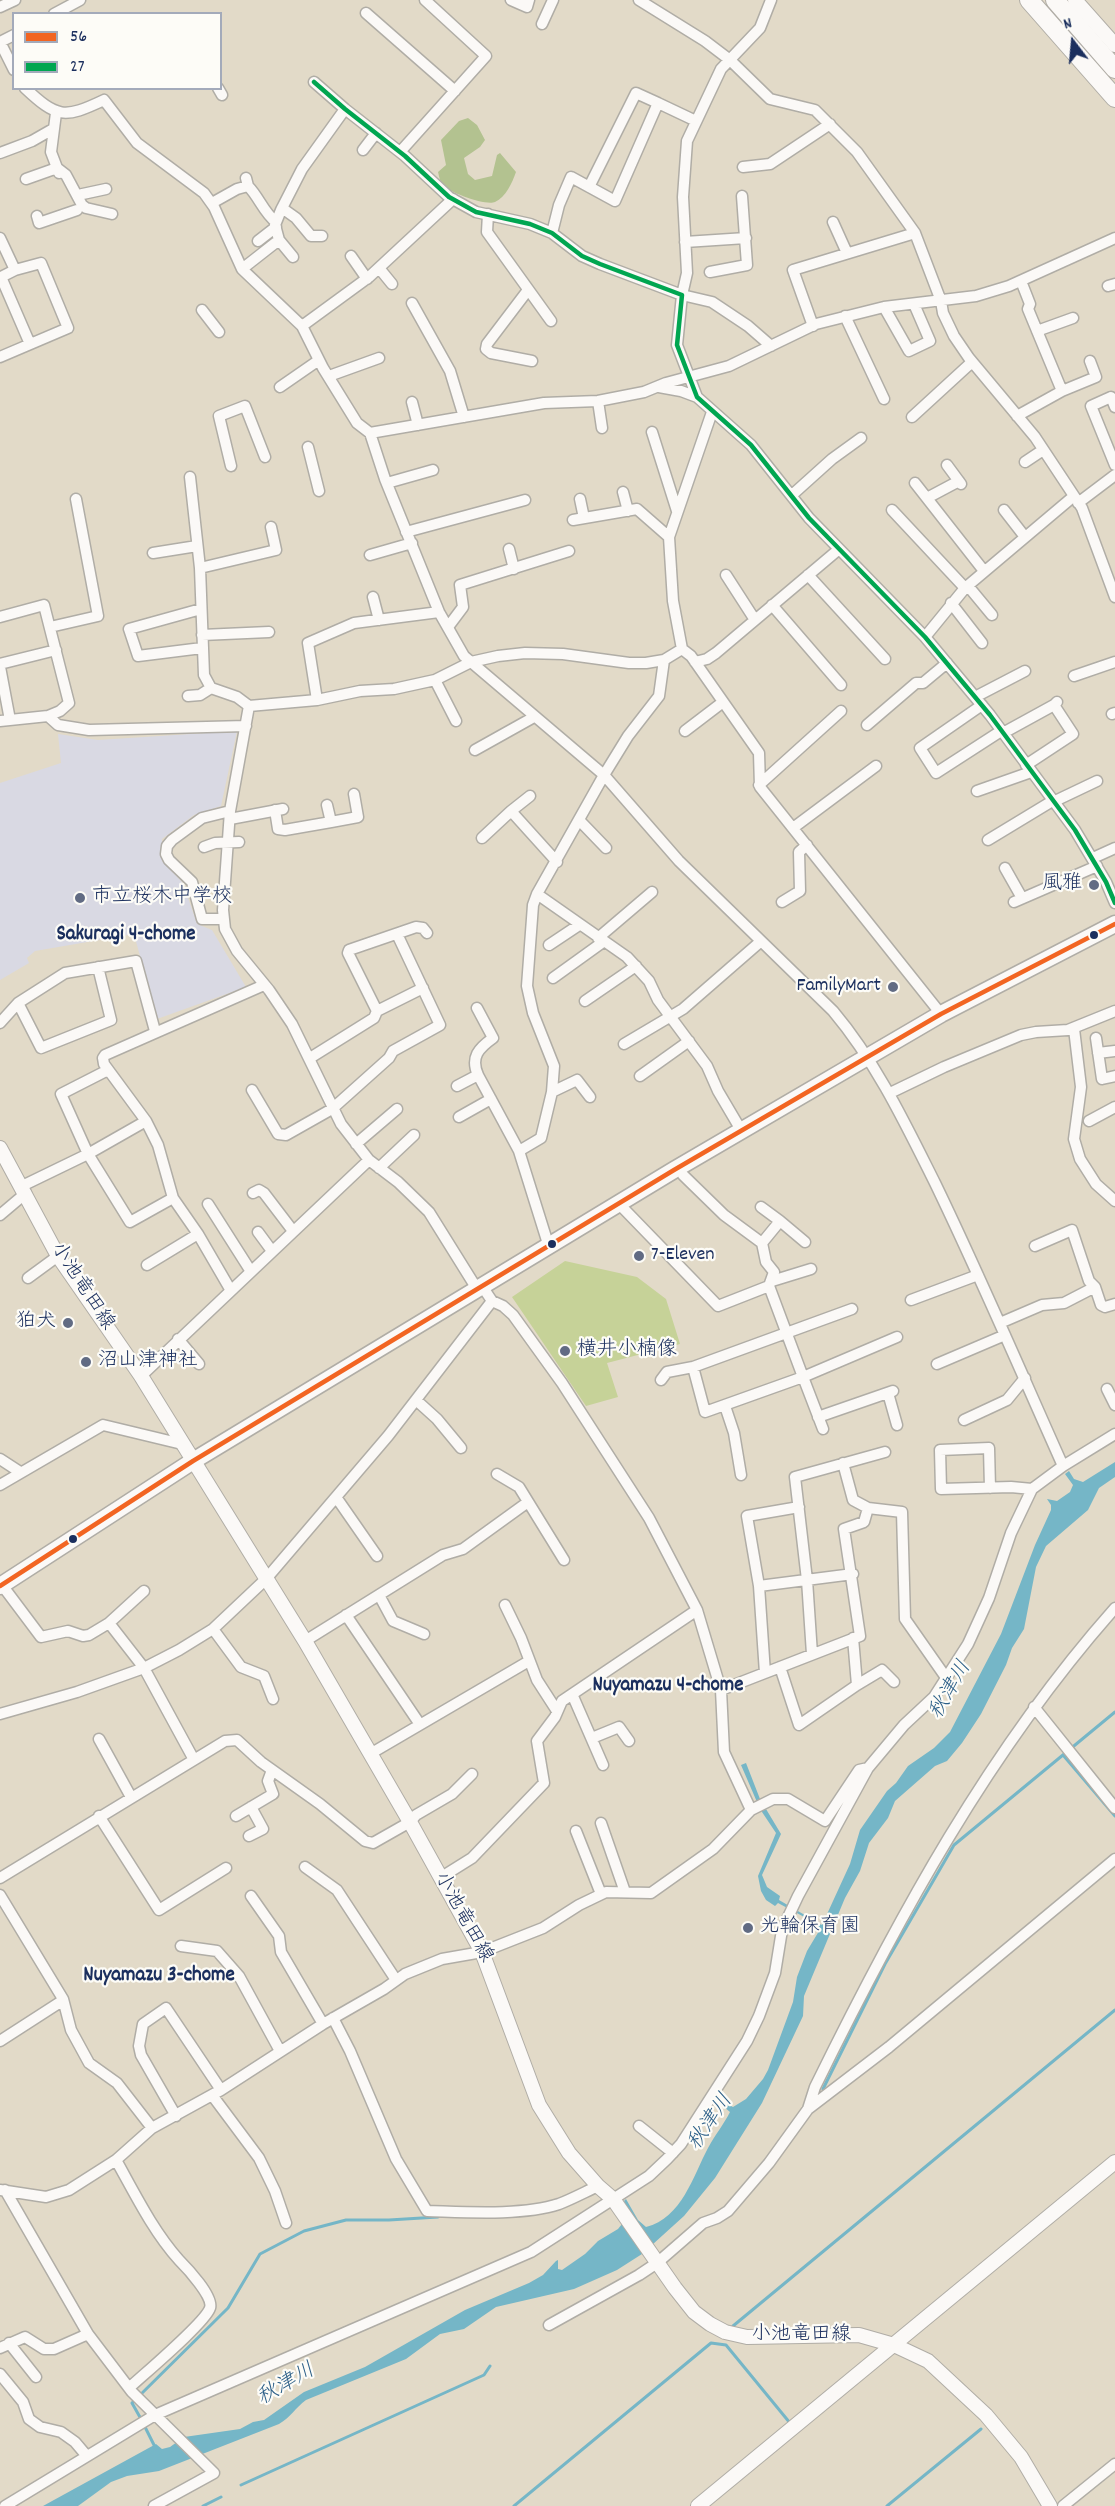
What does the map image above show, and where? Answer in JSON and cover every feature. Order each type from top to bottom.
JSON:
[{"type":"highway","points":[[1029,0],[1115,98]]},
{"type":"highway","points":[[1055,0],[1115,69]]},
{"type":"main road","points":[[1076,0],[1115,45]]},
{"type":"main road","points":[[1,1585],[193,1461],[741,1130],[941,1014],[1115,924]]},
{"type":"main road","name":"小池竜田線","points":[[0,1148],[58,1256],[141,1376],[305,1641],[410,1822],[482,1952],[539,2105],[569,2153],[598,2186],[613,2199],[694,2312],[725,2332],[747,2337],[859,2335],[894,2345],[928,2361],[986,2415],[1021,2457],[1050,2506]]},
{"type":"main road","points":[[698,2506],[1115,2162]]},
{"type":"street","points":[[0,8],[15,0]]},
{"type":"street","points":[[58,12],[80,0]]},
{"type":"street","points":[[400,152],[486,56],[425,0]]},
{"type":"street","points":[[512,0],[527,7],[529,0]]},
{"type":"street","points":[[542,24],[553,0]]},
{"type":"street","points":[[639,0],[705,41],[729,60],[770,99],[815,110],[856,152],[915,233],[950,328],[972,362],[1043,450],[1076,500],[1110,567],[1115,597]]},
{"type":"street","points":[[697,398],[677,345],[682,295],[687,273],[683,197],[687,141],[721,69],[760,28],[771,0]]},
{"type":"street","points":[[366,13],[454,91]]},
{"type":"street","points":[[0,42],[12,66]]},
{"type":"street","points":[[314,82],[400,152],[453,199],[476,212],[530,224],[552,233],[582,256],[600,264],[682,295],[712,302],[748,326],[771,346]]},
{"type":"street","points":[[27,90],[56,113],[67,114],[104,100],[137,143],[204,192],[212,204],[242,269],[302,326],[319,360],[357,423],[370,433],[387,483],[439,612],[464,656],[604,775],[679,861],[833,1011],[847,1028],[890,1093],[978,1275],[1063,1466]]},
{"type":"street","points":[[589,187],[636,93],[696,122]]},
{"type":"street","points":[[552,233],[559,205],[571,177],[615,201],[658,103]]},
{"type":"street","points":[[258,241],[276,225],[302,169],[345,109]]},
{"type":"street","points":[[37,216],[39,223],[79,212],[51,152],[56,113]]},
{"type":"street","points":[[743,167],[770,164],[830,124]]},
{"type":"street","points":[[0,153],[32,141],[53,129]]},
{"type":"street","points":[[363,150],[376,133]]},
{"type":"street","points":[[26,179],[57,168]]},
{"type":"street","points":[[57,168],[66,175],[82,205],[112,214]]},
{"type":"street","points":[[212,204],[247,182],[258,196],[269,218],[276,225],[279,240],[293,256]]},
{"type":"street","points":[[78,195],[106,189]]},
{"type":"street","points":[[710,272],[747,265],[742,196]]},
{"type":"street","points":[[302,326],[367,279],[453,199]]},
{"type":"street","points":[[282,208],[296,218],[311,237],[322,236]]},
{"type":"street","points":[[488,214],[487,232],[551,321]]},
{"type":"street","points":[[833,222],[847,253]]},
{"type":"street","points":[[813,326],[793,270],[915,233]]},
{"type":"street","points":[[0,238],[15,270]]},
{"type":"street","points":[[685,242],[746,238]]},
{"type":"street","points":[[370,433],[544,403],[598,401],[656,387],[729,366],[813,326],[845,316],[884,307],[976,296],[1021,281],[1115,238]]},
{"type":"street","points":[[242,269],[279,240]]},
{"type":"street","points":[[351,256],[367,279]]},
{"type":"street","points":[[0,357],[69,328],[41,263],[15,270],[2,277],[30,344]]},
{"type":"street","points":[[379,268],[392,284]]},
{"type":"street","points":[[1021,281],[1030,304],[1028,309],[1062,392]]},
{"type":"street","points":[[528,290],[487,344],[486,349],[491,353],[532,361]]},
{"type":"street","points":[[412,303],[450,372],[464,417]]},
{"type":"street","points":[[884,307],[909,351],[930,341],[914,304]]},
{"type":"street","points":[[202,310],[219,332]]},
{"type":"street","points":[[845,316],[884,399]]},
{"type":"street","points":[[1037,331],[1073,318]]},
{"type":"street","points":[[329,376],[379,358]]},
{"type":"street","points":[[280,387],[319,360]]},
{"type":"street","points":[[1017,416],[1062,392],[1096,378],[1090,361]]},
{"type":"street","points":[[912,417],[972,362]]},
{"type":"street","points":[[656,387],[665,387],[697,398],[751,446],[838,550],[925,637],[978,701],[1054,801],[1111,882],[1115,903]]},
{"type":"street","points":[[1115,407],[1111,397],[1091,406],[1113,453],[1115,465]]},
{"type":"street","points":[[598,401],[602,428]]},
{"type":"street","points":[[411,402],[418,424]]},
{"type":"street","points":[[231,466],[219,417],[245,406],[265,457]]},
{"type":"street","points":[[712,412],[669,537],[673,601],[682,649],[691,656],[760,755],[759,785],[941,1014]]},
{"type":"street","points":[[652,432],[678,512]]},
{"type":"street","points":[[792,495],[832,459],[861,438]]},
{"type":"street","points":[[308,447],[319,491]]},
{"type":"street","points":[[1025,462],[1043,450]]},
{"type":"street","points":[[927,498],[961,482],[947,465]]},
{"type":"street","points":[[387,483],[433,470]]},
{"type":"street","points":[[925,637],[951,603],[984,571],[1025,537],[1115,475]]},
{"type":"street","points":[[190,477],[200,568],[204,675],[211,688],[237,697],[249,706],[317,700],[360,691],[394,689],[435,680],[471,662],[498,656],[535,653],[563,654],[629,663],[664,660],[682,649]]},
{"type":"street","points":[[915,483],[984,571]]},
{"type":"street","points":[[623,492],[628,511]]},
{"type":"street","points":[[50,627],[98,616],[76,499]]},
{"type":"street","points":[[580,499],[579,519],[637,509],[669,537]]},
{"type":"street","points":[[406,531],[525,500]]},
{"type":"street","points":[[893,509],[992,615]]},
{"type":"street","points":[[1004,510],[1025,537]]},
{"type":"street","points":[[200,568],[276,550],[271,527]]},
{"type":"street","points":[[370,555],[412,543]]},
{"type":"street","points":[[153,553],[197,546]]},
{"type":"street","points":[[509,549],[514,569]]},
{"type":"street","points":[[695,662],[707,659],[716,653],[838,550]]},
{"type":"street","points":[[448,627],[463,607],[460,585],[569,551]]},
{"type":"street","points":[[726,575],[754,620]]},
{"type":"street","points":[[808,575],[885,659]]},
{"type":"street","points":[[373,597],[379,620]]},
{"type":"street","points":[[951,603],[982,643]]},
{"type":"street","points":[[0,617],[44,605],[56,650],[69,704],[48,716],[5,720],[0,666],[56,650]]},
{"type":"street","points":[[772,605],[841,685]]},
{"type":"street","points":[[201,609],[129,629],[138,656],[202,648]]},
{"type":"street","points":[[317,700],[308,643],[354,623],[439,612]]},
{"type":"street","points":[[202,635],[269,632]]},
{"type":"street","points":[[519,1151],[540,1139],[552,1092],[553,1061],[534,1012],[526,979],[531,917],[537,894],[628,736],[659,696],[664,660]]},
{"type":"street","points":[[1074,676],[1115,662]]},
{"type":"street","points":[[867,725],[916,683],[923,683],[947,663]]},
{"type":"street","points":[[977,791],[1029,768],[1073,734],[1055,703],[936,772],[920,748],[978,701],[1025,671]]},
{"type":"street","points":[[435,680],[456,721]]},
{"type":"street","points":[[188,696],[200,695],[211,688]]},
{"type":"street","points":[[685,731],[723,702]]},
{"type":"street","points":[[249,706],[230,815],[233,843],[223,924],[233,945],[292,1024],[310,1058],[332,1109],[356,1144],[369,1160],[398,1182],[429,1212],[480,1288],[492,1301],[503,1306],[513,1315],[562,1383],[650,1518],[697,1610],[721,1690],[724,1752],[751,1810]]},
{"type":"street","points":[[759,785],[841,711]]},
{"type":"street","points":[[48,716],[58,725],[89,730],[246,726]]},
{"type":"street","points":[[475,750],[534,717]]},
{"type":"street","points":[[793,828],[876,766]]},
{"type":"street","points":[[988,840],[1054,801],[1097,781]]},
{"type":"street","points":[[223,919],[202,919],[192,882],[169,860],[166,854],[167,846],[172,840],[202,818],[279,809],[280,830],[358,817],[354,794]]},
{"type":"street","points":[[482,838],[530,796]]},
{"type":"street","points":[[327,805],[331,822]]},
{"type":"street","points":[[511,811],[520,827],[557,862]]},
{"type":"street","points":[[579,820],[606,848]]},
{"type":"street","points":[[204,847],[215,843],[233,843]]},
{"type":"street","points":[[782,902],[800,891],[799,852],[807,845]]},
{"type":"street","points":[[1005,868],[1018,900],[1095,862],[1115,848]]},
{"type":"street","points":[[553,978],[601,940],[652,892]]},
{"type":"street","points":[[537,894],[636,966],[649,981],[658,1000],[707,1066],[718,1091],[741,1130]]},
{"type":"street","points":[[549,945],[579,925]]},
{"type":"street","points":[[377,1011],[348,950],[416,927],[423,928],[427,933]]},
{"type":"street","points":[[252,1090],[280,1135],[298,1130],[332,1109],[389,1058],[393,1051],[440,1025],[397,934]]},
{"type":"street","points":[[624,1044],[669,1015],[683,1009],[760,942]]},
{"type":"street","points":[[0,1023],[18,1003],[65,973],[136,961],[155,1031]]},
{"type":"street","points":[[585,1001],[636,966]]},
{"type":"street","points":[[18,1003],[41,1048],[111,1020],[98,967]]},
{"type":"street","points":[[230,1289],[198,1234],[173,1198],[158,1145],[146,1121],[103,1060],[107,1053],[264,984]]},
{"type":"street","points":[[310,1058],[374,1018],[377,1011],[423,987]]},
{"type":"street","points":[[477,1008],[493,1038],[477,1052],[474,1062],[478,1075],[519,1151],[549,1246]]},
{"type":"street","points":[[890,1093],[944,1066],[1021,1035],[1074,1029],[1115,1011]]},
{"type":"street","points":[[1074,1029],[1081,1087],[1074,1139],[1080,1159],[1096,1184],[1115,1201]]},
{"type":"street","points":[[1096,1038],[1102,1079],[1115,1076]]},
{"type":"street","points":[[640,1076],[689,1041]]},
{"type":"street","points":[[1098,1053],[1115,1051]]},
{"type":"street","points":[[108,1070],[61,1094],[88,1154],[130,1222],[173,1198]]},
{"type":"street","points":[[457,1086],[478,1075]]},
{"type":"street","points":[[552,1092],[577,1080],[590,1097]]},
{"type":"street","points":[[459,1117],[491,1099]]},
{"type":"street","points":[[1089,1121],[1115,1107]]},
{"type":"street","points":[[356,1144],[397,1109]]},
{"type":"street","points":[[0,1215],[24,1190],[146,1121]]},
{"type":"street","points":[[379,1168],[414,1136]]},
{"type":"street","points":[[141,1376],[250,1270],[369,1160]]},
{"type":"street","points":[[683,1175],[724,1215],[762,1243],[766,1262],[774,1272],[771,1284],[786,1332],[822,1430]]},
{"type":"street","points":[[253,1193],[259,1191],[264,1193],[294,1231]]},
{"type":"street","points":[[208,1204],[250,1270]]},
{"type":"street","points":[[761,1207],[805,1242]]},
{"type":"street","points":[[623,1208],[718,1306],[811,1269]]},
{"type":"street","points":[[762,1243],[780,1221]]},
{"type":"street","points":[[1035,1246],[1072,1230],[1089,1281],[1095,1287],[1101,1305],[1104,1307],[1115,1304]]},
{"type":"street","points":[[258,1232],[272,1251]]},
{"type":"street","points":[[147,1265],[198,1234]]},
{"type":"street","points":[[28,1278],[58,1256]]},
{"type":"street","points":[[911,1300],[978,1275]]},
{"type":"street","points":[[1000,1323],[1042,1305],[1064,1303],[1095,1287]]},
{"type":"street","points":[[0,1714],[77,1692],[144,1668],[213,1629],[266,1579],[336,1497],[416,1400],[492,1301]]},
{"type":"street","points":[[661,1380],[667,1372],[693,1367],[852,1309]]},
{"type":"street","points":[[937,1364],[1005,1335]]},
{"type":"street","points":[[693,1367],[705,1412],[803,1377],[897,1337]]},
{"type":"street","points":[[178,1339],[199,1364]]},
{"type":"street","points":[[964,1420],[1007,1400],[1025,1378]]},
{"type":"street","points":[[1107,1389],[1115,1405]]},
{"type":"street","points":[[818,1417],[890,1392],[897,1425]]},
{"type":"street","points":[[416,1400],[437,1419],[460,1448]]},
{"type":"street","points":[[725,1406],[734,1433],[741,1475]]},
{"type":"street","points":[[0,1485],[103,1425],[182,1444]]},
{"type":"street","points":[[5,2506],[152,2417],[522,2256],[586,2218],[649,2176],[673,2153],[747,2041],[775,1973],[782,1930],[798,1896],[868,1768],[904,1725],[934,1697],[968,1644],[988,1598],[1011,1533],[1032,1489],[1063,1466],[1115,1434]]},
{"type":"street","points":[[990,1488],[989,1448],[940,1450],[941,1489],[1032,1489]]},
{"type":"street","points":[[812,1654],[807,1580],[795,1477],[885,1452]]},
{"type":"street","points":[[0,1459],[20,1472]]},
{"type":"street","points":[[843,1463],[853,1500],[868,1508],[902,1512],[904,1619],[947,1678]]},
{"type":"street","points":[[497,1474],[519,1487],[564,1560]]},
{"type":"street","points":[[336,1497],[377,1556]]},
{"type":"street","points":[[305,1641],[443,1555],[463,1549],[528,1502]]},
{"type":"street","points":[[765,1673],[759,1586],[747,1516],[799,1506]]},
{"type":"street","points":[[721,1690],[860,1636],[853,1574],[844,1529],[864,1522],[868,1508]]},
{"type":"street","points":[[759,1586],[853,1574]]},
{"type":"street","points":[[1,1585],[41,1637],[68,1631],[82,1636],[89,1635],[109,1623],[144,1591]]},
{"type":"street","points":[[379,1595],[393,1621],[424,1634]]},
{"type":"street","points":[[504,1605],[521,1638],[537,1680],[557,1711]]},
{"type":"street","points":[[808,2109],[815,2087],[890,1937],[955,1827],[1034,1707],[1115,1608]]},
{"type":"street","points":[[440,1878],[472,1858],[544,1783],[537,1741],[562,1701],[697,1610]]},
{"type":"street","points":[[346,1615],[419,1724]]},
{"type":"street","points":[[109,1623],[144,1668],[193,1758]]},
{"type":"street","points":[[213,1629],[241,1667],[264,1676],[273,1699]]},
{"type":"street","points":[[853,1638],[857,1685]]},
{"type":"street","points":[[370,1754],[529,1660]]},
{"type":"street","points":[[780,1667],[799,1725],[882,1670],[894,1682]]},
{"type":"street","points":[[572,1694],[603,1765]]},
{"type":"street","points":[[1034,1707],[1115,1808]]},
{"type":"street","points":[[592,1738],[619,1727],[629,1741]]},
{"type":"street","points":[[99,1739],[131,1797]]},
{"type":"street","points":[[0,1878],[225,1740],[237,1740],[272,1770],[320,1804],[365,1841],[374,1843],[452,1794],[472,1774]]},
{"type":"street","points":[[2,2190],[46,2197],[60,2194],[116,2160],[152,2128],[216,2093],[405,1974],[442,1959],[482,1952],[543,1928],[606,1892],[651,1893],[684,1872],[713,1849],[751,1810],[773,1800],[788,1799],[825,1821],[859,1770],[868,1768]]},
{"type":"street","points":[[236,1816],[273,1794],[268,1781],[272,1770]]},
{"type":"street","points":[[249,1836],[263,1829],[251,1807]]},
{"type":"street","points":[[99,1816],[159,1910],[226,1868]]},
{"type":"street","points":[[601,1823],[625,1892]]},
{"type":"street","points":[[576,1831],[601,1894]]},
{"type":"street","points":[[549,2325],[655,2260],[703,2223],[728,2211],[769,2163],[808,2109],[889,2047],[1115,1859]]},
{"type":"street","points":[[305,1867],[337,1890],[396,1980]]},
{"type":"street","points":[[0,1895],[63,1999],[71,2030],[89,2063],[117,2083],[152,2128]]},
{"type":"street","points":[[251,1896],[279,1936],[281,1952],[350,2051],[396,2159],[427,2211],[491,2212],[536,2208],[557,2204],[598,2186]]},
{"type":"street","points":[[181,1946],[217,1951],[239,1976],[280,2051]]},
{"type":"street","points":[[0,2041],[62,2001]]},
{"type":"street","points":[[176,2116],[141,2055],[139,2046],[143,2024],[166,2008],[216,2093],[259,2158],[275,2191],[286,2223]]},
{"type":"street","points":[[639,2126],[673,2153]]},
{"type":"street","points":[[116,2160],[164,2243],[209,2297],[211,2305],[210,2310],[197,2324],[130,2390]]},
{"type":"street","points":[[2,2190],[88,2334],[152,2417],[214,2473],[154,2506]]},
{"type":"street","points":[[36,2377],[5,2346],[25,2337],[44,2349],[54,2349],[88,2334]]},
{"type":"street","points":[[0,2374],[23,2402],[29,2419],[40,2427],[61,2432],[75,2442],[86,2455]]},
{"type":"street","points":[[1064,2506],[1115,2464]]},
{"type":"shaded area","points":[[237,731],[221,806],[194,815],[162,839],[162,861],[183,883],[197,924],[212,930],[246,987],[157,1019],[134,934],[35,951],[27,958],[29,963],[0,980],[0,783],[61,763],[58,734],[98,740]]},
{"type":"green space","points":[[468,118],[477,125],[485,140],[480,147],[464,158],[468,174],[475,180],[492,176],[497,155],[500,153],[516,172],[505,193],[495,202],[484,202],[460,195],[442,184],[440,179],[438,172],[446,165],[441,140],[459,121]]},
{"type":"green space","points":[[565,1261],[637,1277],[666,1299],[680,1344],[607,1363],[618,1397],[586,1406],[512,1297]]},
{"type":"water","points":[[1115,1462],[1115,1477],[1099,1488],[1088,1510],[1046,1546],[1036,1567],[1024,1629],[1012,1648],[981,1714],[947,1761],[935,1766],[895,1801],[888,1818],[869,1843],[860,1871],[845,1898],[804,1996],[803,2016],[762,2103],[715,2178],[684,2216],[642,2254],[617,2270],[574,2289],[496,2307],[464,2329],[440,2334],[406,2359],[306,2400],[279,2424],[159,2471],[127,2476],[111,2482],[78,2506],[43,2506],[156,2444],[162,2449],[170,2447],[184,2437],[240,2429],[253,2422],[264,2420],[304,2392],[365,2367],[465,2310],[529,2283],[543,2275],[558,2260],[558,2269],[562,2270],[585,2254],[598,2241],[618,2229],[630,2214],[624,2201],[626,2199],[638,2220],[646,2227],[669,2215],[685,2195],[708,2148],[730,2112],[718,2102],[719,2100],[733,2107],[746,2099],[768,2070],[793,2002],[797,1977],[807,1951],[819,1931],[808,1919],[778,1903],[775,1906],[766,1900],[761,1891],[758,1876],[776,1833],[760,1809],[741,1765],[746,1763],[760,1799],[781,1834],[762,1875],[767,1887],[780,1896],[779,1900],[822,1925],[850,1864],[860,1830],[908,1766],[934,1748],[950,1732],[1001,1634],[1051,1510],[1047,1499],[1057,1501],[1070,1492],[1073,1485],[1065,1474],[1069,1471],[1074,1479],[1083,1482]]},
{"type":"waterway","points":[[823,2089],[885,1964],[954,1845],[1115,1712]]},
{"type":"waterway","points":[[1063,1755],[1115,1816]]},
{"type":"waterway","points":[[733,2326],[1115,2010]]},
{"type":"waterway","points":[[141,2419],[132,2403],[228,2308],[260,2254],[304,2231],[346,2220],[438,2217]]},
{"type":"waterway","points":[[514,2506],[711,2343],[726,2345],[790,2423]]},
{"type":"waterway","points":[[241,2485],[484,2375],[490,2366]]},
{"type":"waterway","points":[[144,2425],[156,2449]]},
{"type":"waterway","points":[[887,2506],[981,2429]]},
{"type":"waterway","points":[[203,2506],[221,2497]]},
{"type":"transit line","name":"27","points":[[314,82],[405,156],[449,197],[476,212],[530,224],[552,233],[582,256],[682,295],[677,345],[697,397],[751,445],[809,518],[925,637],[990,715],[1075,830],[1106,882],[1115,903]]},
{"type":"transit line","name":"56","points":[[0,1586],[193,1461],[674,1170],[941,1014],[1115,924]]},
{"type":"place","name":"風雅","points":[[1094,885]]},
{"type":"place","name":"市立桜木中学校","points":[[80,898]]},
{"type":"place","name":"FamilyMart","points":[[893,987]]},
{"type":"place","name":"7-Eleven","points":[[639,1256]]},
{"type":"place","name":"狛犬","points":[[68,1323]]},
{"type":"place","name":"横井小楠像","points":[[565,1351]]},
{"type":"place","name":"沼山津神社","points":[[86,1362]]},
{"type":"place","name":"光輪保育園","points":[[748,1928]]},
{"type":"district","name":"Sakuragi 4-chome","points":[[126,936]]},
{"type":"district","name":"Nuyamazu 4-chome","points":[[668,1687]]},
{"type":"district","name":"Nuyamazu 3-chome","points":[[159,1977]]},
{"type":"water label","name":"秋津川","points":[[952,1691]]},
{"type":"water label","name":"秋津川","points":[[712,2123]]},
{"type":"water label","name":"秋津川","points":[[287,2386]]}]
